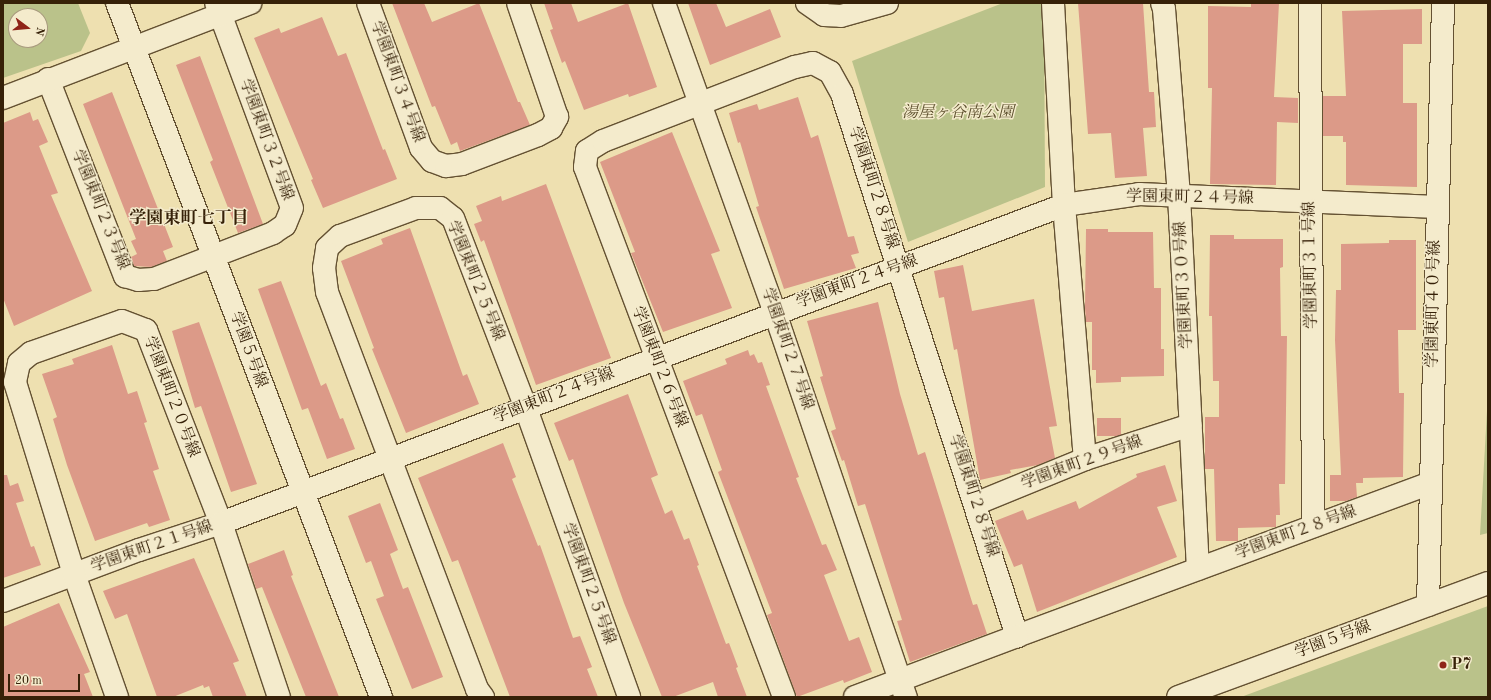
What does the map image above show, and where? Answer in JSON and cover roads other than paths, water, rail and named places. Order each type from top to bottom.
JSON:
[{"type":"street","name":"学園５号線","points":[[117,3],[214,257],[300,491],[381,697]]},
{"type":"street","points":[[3,98],[134,46],[218,9],[250,3]]},
{"type":"street","name":"学園東町３４号線","points":[[368,3],[421,148],[432,161],[446,166],[462,164],[538,135],[551,128],[557,117],[518,3]]},
{"type":"street","name":"学園東町２７号線","points":[[664,3],[775,312],[903,688]]},
{"type":"street","points":[[807,3],[824,15],[841,16],[887,3]]},
{"type":"street","points":[[1053,3],[1064,204],[1085,459]]},
{"type":"street","name":"学園東町３０号線","points":[[1162,3],[1164,9],[1179,196],[1198,569]]},
{"type":"street","name":"学園東町３１号線","points":[[1310,3],[1313,526]]},
{"type":"street","name":"学園東町４０号線","points":[[1428,605],[1443,3]]},
{"type":"street","name":"学園東町３２号線","points":[[214,257],[273,233],[285,225],[292,208],[218,9]]},
{"type":"street","name":"学園東町２８号線","points":[[700,103],[795,67],[813,63],[830,72],[842,94],[900,266],[1017,636],[1430,483]]},
{"type":"street","name":"学園東町２３号線","points":[[48,80],[125,276],[138,280],[154,279],[214,257]]},
{"type":"street","name":"学園東町２６号線","points":[[700,103],[603,141],[587,151],[585,167],[589,184],[784,697]]},
{"type":"street","name":"学園東町２４号線","points":[[300,491],[1064,204],[1139,194],[1437,206]]},
{"type":"street","name":"学園東町２５号線","points":[[483,697],[477,688],[327,292],[324,268],[327,248],[340,236],[416,208],[440,208],[453,218],[525,406],[629,697]]},
{"type":"street","name":"学園東町２０号線","points":[[117,697],[74,574],[15,382],[19,363],[31,353],[122,322],[146,330],[221,523],[279,697]]},
{"type":"street","name":"学園東町２９号線","points":[[975,504],[1085,459],[1191,425]]},
{"type":"street","name":"学園東町２１号線","points":[[3,601],[74,574],[221,523],[300,491]]},
{"type":"street","name":"学園５号線","points":[[1178,697],[1488,583]]},
{"type":"street","points":[[855,697],[903,688],[1017,636]]},
{"type":"place","name":"P7","points":[[1443,665]]},
{"type":"district","name":"学園東町七丁目","points":[[189,219]]},
{"type":"park label","name":"湯屋ヶ谷南公園","points":[[958,113]]}]
